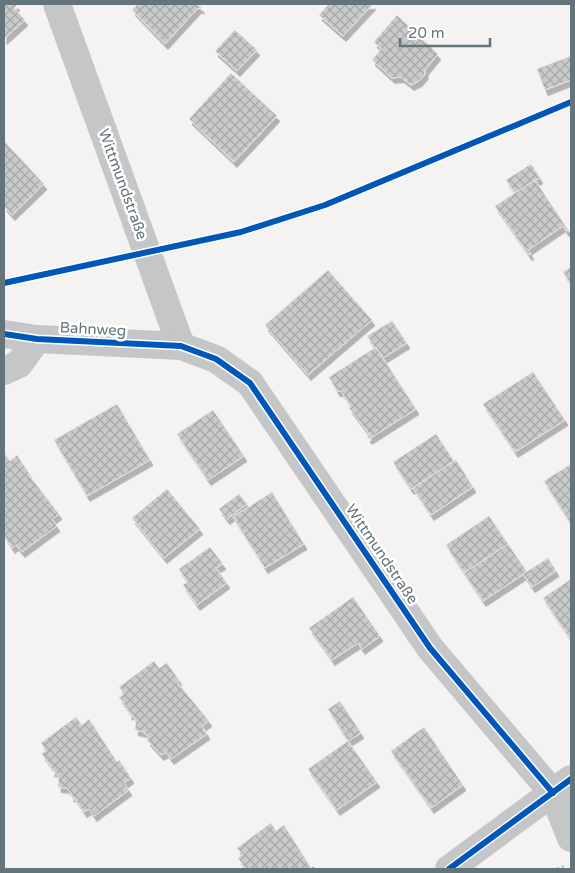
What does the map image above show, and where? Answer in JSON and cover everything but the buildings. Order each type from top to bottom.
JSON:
[{"type":"street","name":"Wittmundstraße","points":[[57,4],[181,346],[216,359],[250,383],[430,648],[562,786],[571,838]]},
{"type":"street","name":"Bahnweg","points":[[4,334],[37,339],[181,346]]},
{"type":"street","points":[[4,372],[19,364],[37,339]]},
{"type":"street","points":[[449,869],[562,786]]},
{"type":"cycle path","points":[[4,283],[241,232],[325,205],[571,102]]},
{"type":"cycle path","points":[[4,334],[37,339],[181,346],[216,359],[250,383],[430,648],[553,793]]},
{"type":"cycle path","points":[[449,869],[571,779]]}]
